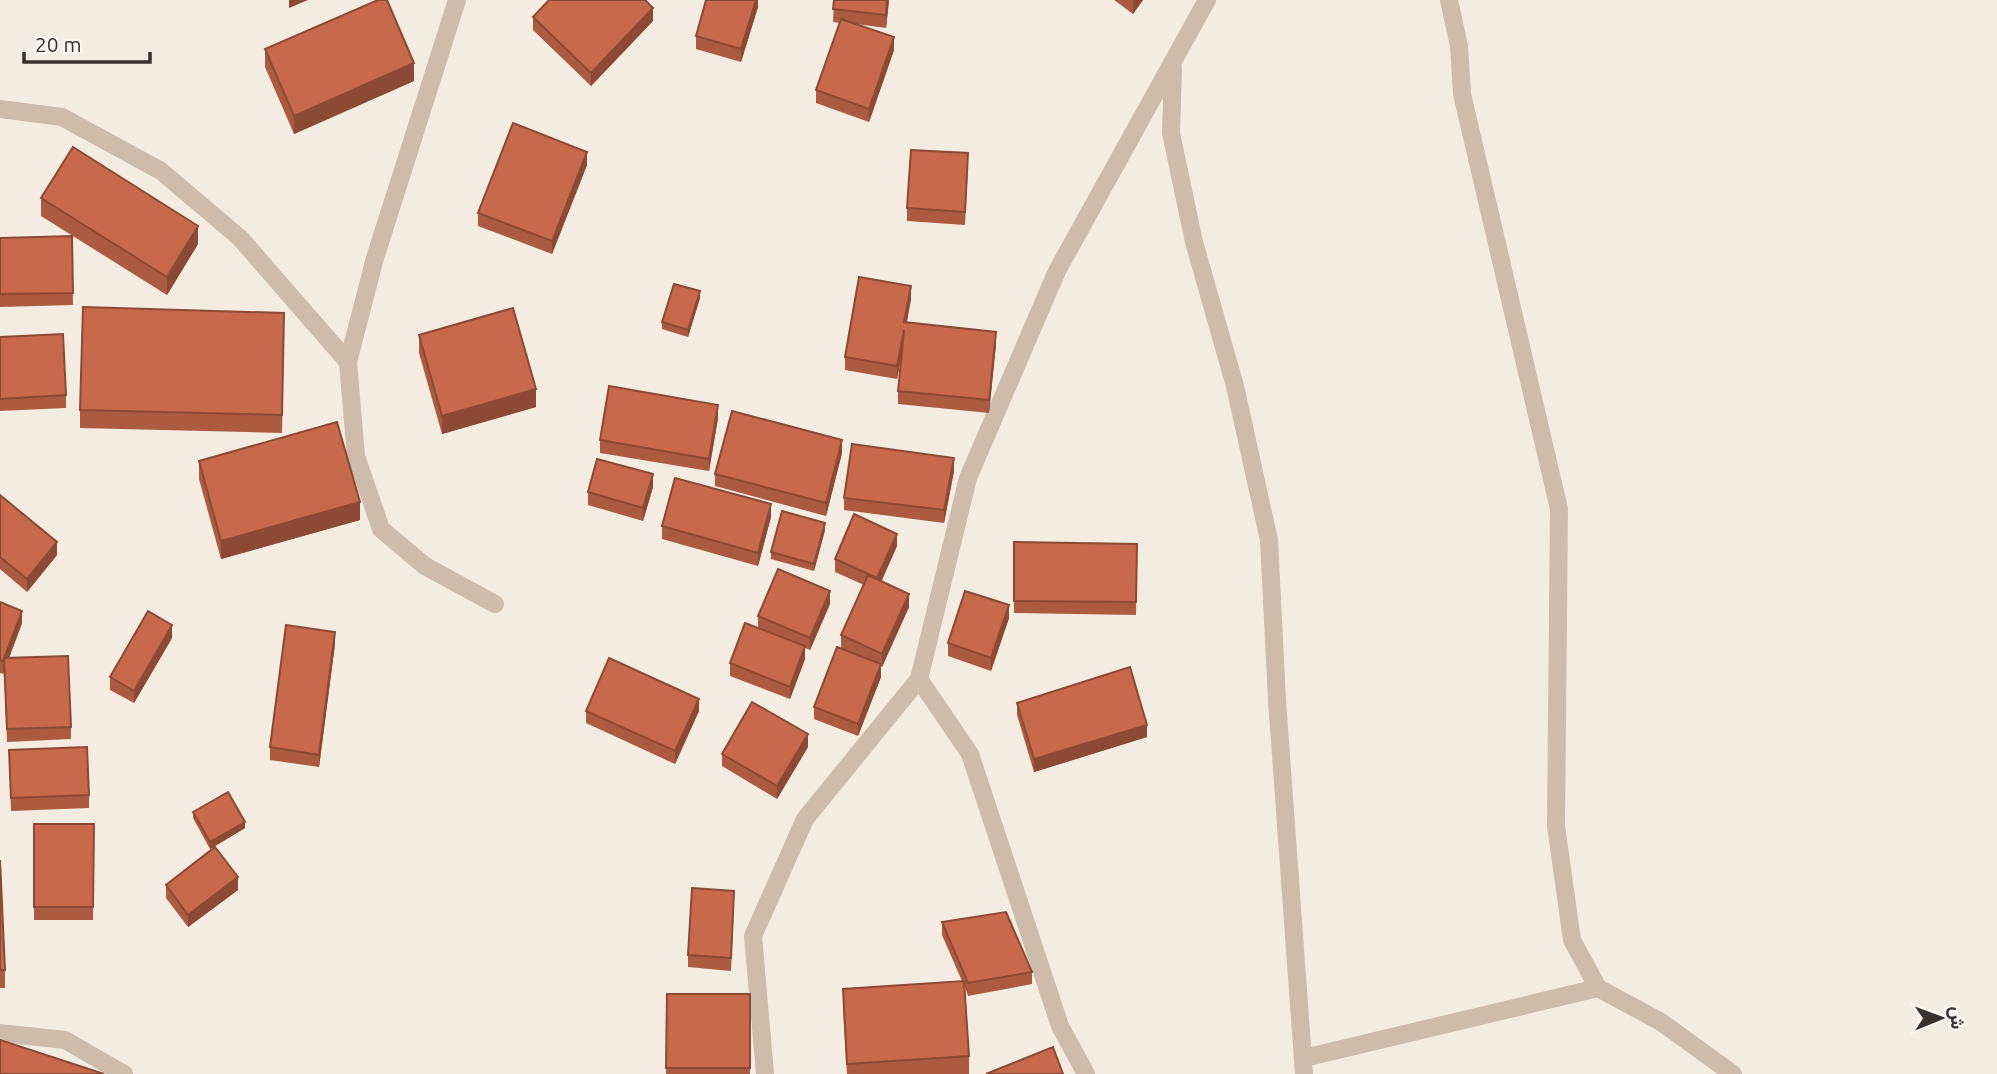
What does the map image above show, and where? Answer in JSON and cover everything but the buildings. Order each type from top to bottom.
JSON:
[{"type":"street","points":[[457,0],[375,258],[348,362],[356,456],[381,529],[425,566],[495,604]]},
{"type":"street","points":[[765,1074],[753,936],[805,819],[919,679],[968,478],[1057,271],[1207,0]]},
{"type":"street","points":[[1449,0],[1459,46],[1462,94],[1559,509],[1556,826],[1572,940],[1598,988],[1661,1022],[1733,1074]]},
{"type":"street","points":[[1173,64],[1171,133],[1182,188],[1194,242],[1235,386],[1269,540],[1277,714],[1299,1040],[1304,1066],[1598,988]]},
{"type":"street","points":[[0,109],[62,117],[161,171],[240,238],[348,362]]},
{"type":"street","points":[[919,679],[970,754],[1060,1026],[1086,1074]]},
{"type":"street","points":[[0,1033],[65,1040],[124,1074]]}]
